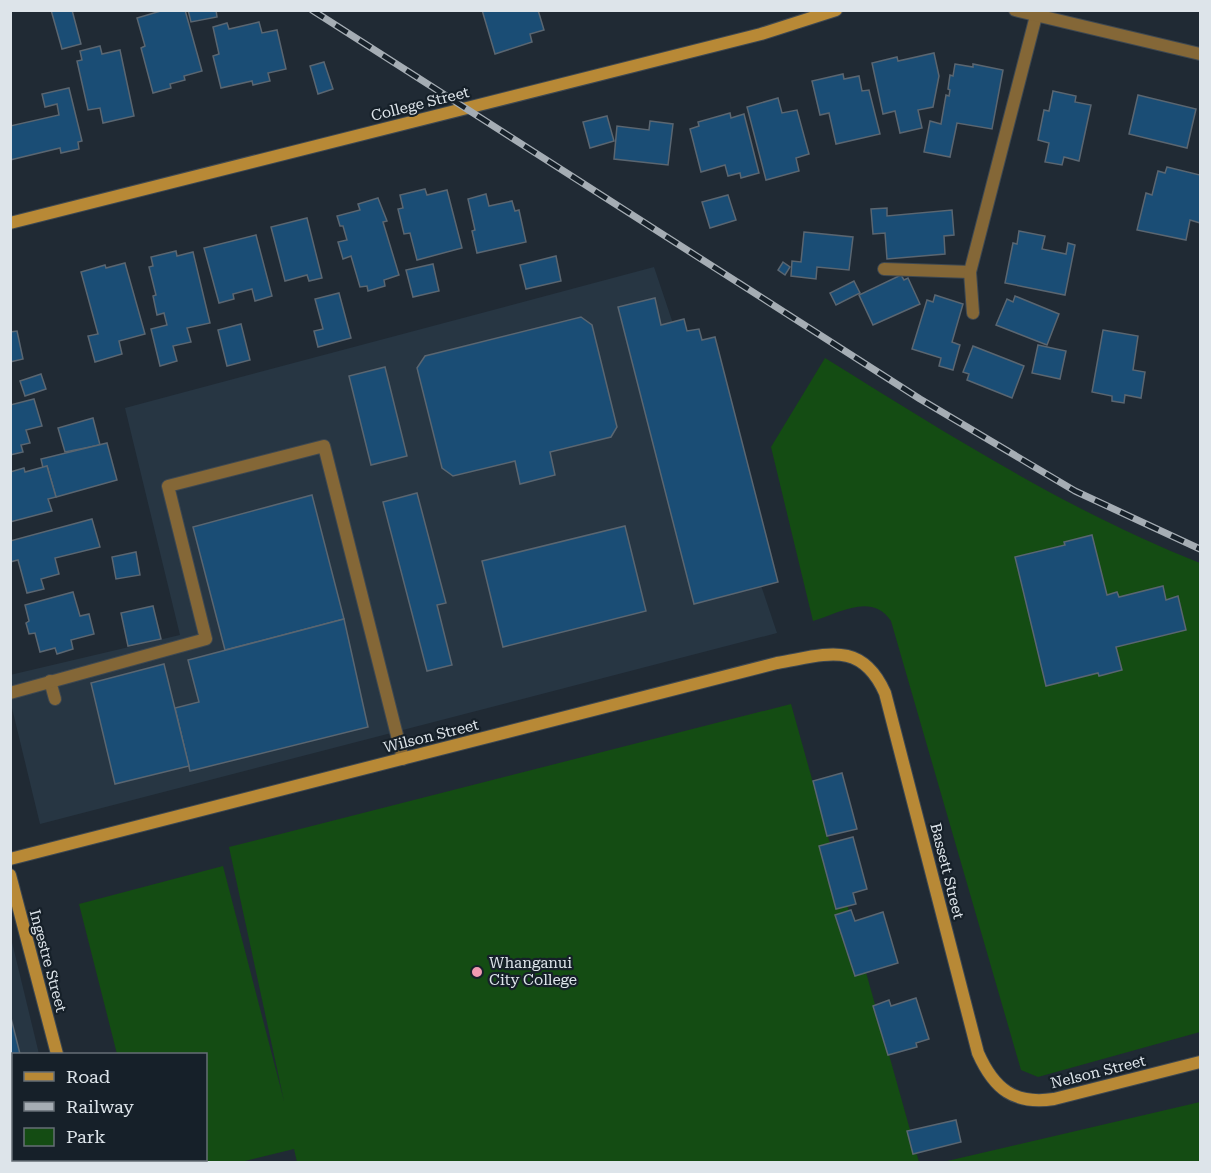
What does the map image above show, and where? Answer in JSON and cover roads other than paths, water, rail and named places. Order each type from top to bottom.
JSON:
[{"type":"street","name":"College Street","points":[[10,223],[761,34],[836,10]]},
{"type":"street","points":[[1015,10],[1200,54]]},
{"type":"street","points":[[973,313],[970,272],[1036,16]]},
{"type":"street","points":[[884,269],[970,272]]},
{"type":"street","points":[[10,693],[206,639],[168,486],[324,446],[403,759]]},
{"type":"street","name":"Wilson Street","points":[[10,859],[777,663],[841,654],[860,659]]},
{"type":"street","name":"Bassett Street","points":[[860,659],[872,669],[885,693],[978,1053],[994,1081],[1005,1091]]},
{"type":"street","points":[[50,681],[55,699]]},
{"type":"street","name":"Ingestre Street","points":[[10,875],[57,1053]]},
{"type":"street","name":"Nelson Street","points":[[1005,1091],[1036,1102],[1200,1062]]},
{"type":"railway","points":[[312,10],[920,399],[1075,491],[1200,549]]},
{"type":"place","name":"Whanganui City College","points":[[477,972]]}]
